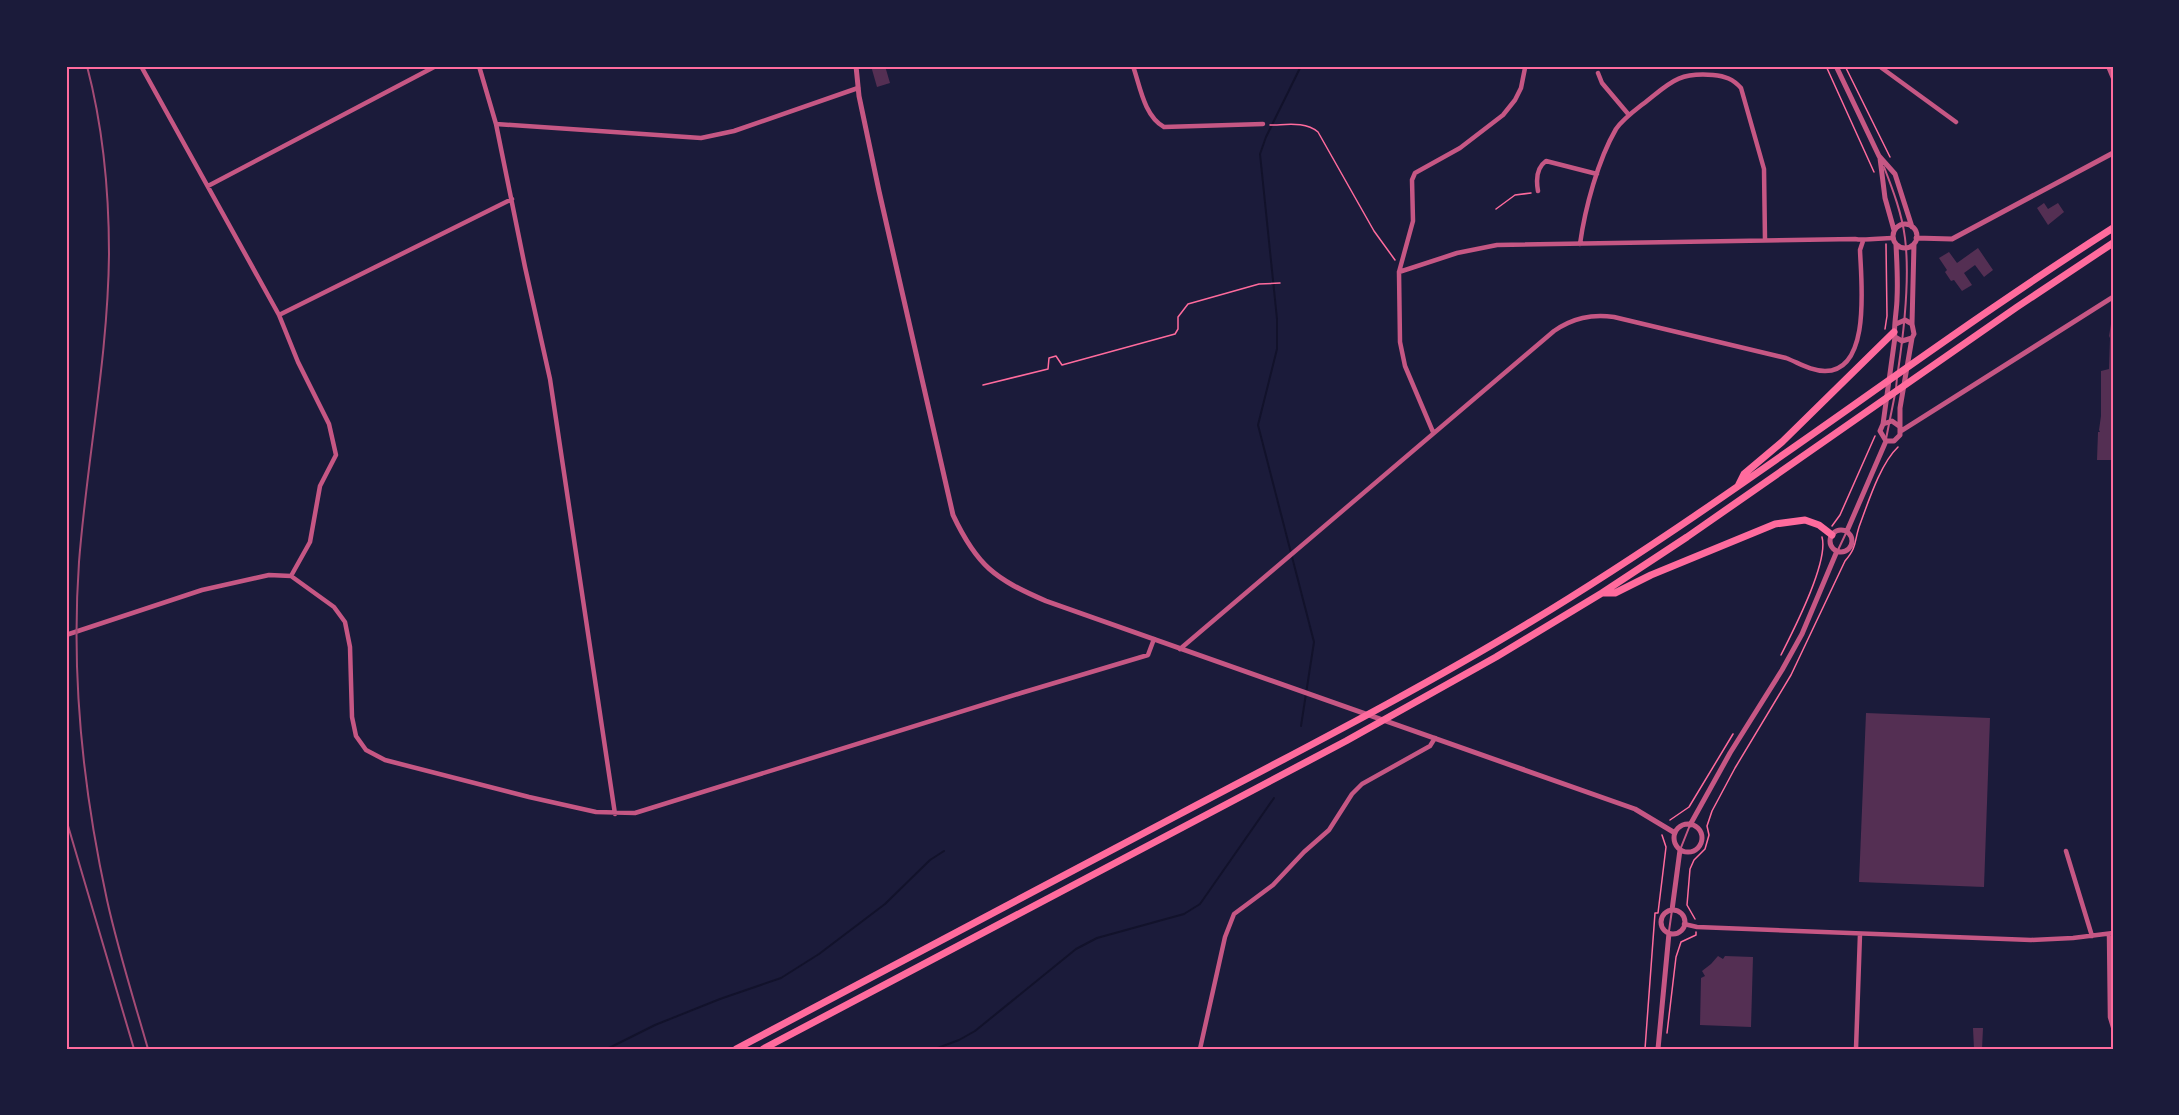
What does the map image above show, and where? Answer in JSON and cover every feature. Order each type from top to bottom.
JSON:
[{"type":"highway","points":[[736,1049],[1346,727],[1533,621],[1738,488],[1883,385],[2113,228]]},
{"type":"highway","points":[[764,1049],[1358,735],[1487,663],[1602,593],[1687,537],[2113,243]]},
{"type":"highway","points":[[1738,488],[1744,474],[1782,442],[1895,335]]},
{"type":"highway","points":[[1602,593],[1615,594],[1651,575],[1775,524],[1804,520],[1829,532]]},
{"type":"street","points":[[141,66],[279,315],[298,362],[329,424],[336,455],[320,486],[310,542],[291,576]]},
{"type":"street","points":[[208,186],[436,66]]},
{"type":"street","points":[[479,66],[496,124],[550,379],[615,814]]},
{"type":"street","points":[[856,66],[858,88],[917,365],[953,515],[973,554],[986,567],[1022,590],[1180,649],[1635,809],[1675,833]]},
{"type":"street","points":[[1133,66],[1149,114],[1156,123],[1164,127],[1263,124]]},
{"type":"street","points":[[1836,66],[1879,156],[1895,174],[1912,227],[1915,241],[1912,324]]},
{"type":"street","points":[[1879,66],[1956,122]]},
{"type":"street","points":[[2108,66],[2113,78]]},
{"type":"street","points":[[1433,432],[1401,353],[1399,272],[1413,221],[1413,176],[1419,170],[1465,145],[1503,115],[1515,100],[1523,81],[1524,67]]},
{"type":"street","points":[[1598,73],[1602,83],[1629,115]]},
{"type":"street","points":[[1580,244],[1597,174],[1617,128],[1629,115],[1674,80],[1684,75],[1695,74],[1723,76],[1734,81],[1741,88],[1764,169],[1766,240]]},
{"type":"street","points":[[496,124],[702,138],[734,131],[858,88]]},
{"type":"street","points":[[1896,245],[1905,248],[1915,241],[1953,239],[2113,153]]},
{"type":"street","points":[[1879,156],[1885,198],[1896,245],[1896,324],[1881,435],[1886,441]]},
{"type":"street","points":[[1538,190],[1536,180],[1541,165],[1545,161],[1597,174]]},
{"type":"street","points":[[279,315],[512,199]]},
{"type":"street","points":[[1894,230],[1902,225],[1912,227]]},
{"type":"street","points":[[1399,272],[1456,253],[1497,245],[1855,239],[1863,241],[1872,238],[1893,238]]},
{"type":"street","points":[[1180,649],[1433,432],[1554,331],[1572,320],[1586,316],[1614,316],[1786,358],[1811,369],[1824,371],[1836,369],[1850,358],[1859,335],[1860,250],[1863,241]]},
{"type":"street","points":[[1900,428],[2113,297]]},
{"type":"street","points":[[1886,441],[1894,441],[1900,435],[1900,408],[1915,328],[1905,320],[1896,324]]},
{"type":"street","points":[[1895,335],[1902,341],[1912,338]]},
{"type":"street","points":[[1883,424],[1890,421],[1900,428]]},
{"type":"street","points":[[1846,531],[1886,441]]},
{"type":"street","points":[[1846,531],[1851,537],[1850,546],[1845,551],[1837,551],[1830,544],[1829,532],[1846,531]]},
{"type":"street","points":[[1690,825],[1730,753],[1802,634],[1837,551]]},
{"type":"street","points":[[66,635],[202,590],[269,574],[291,576],[334,607],[345,622],[350,647],[352,717],[356,736],[366,750],[385,760],[457,779],[585,810],[615,814],[635,813],[1041,686],[1148,655],[1154,639]]},
{"type":"street","points":[[1200,1049],[1225,937],[1234,914],[1273,885],[1304,852],[1329,830],[1352,794],[1362,784],[1430,746],[1435,738]]},
{"type":"street","points":[[1672,910],[1680,850],[1674,840],[1675,833],[1681,827],[1690,825],[1700,832],[1701,843],[1697,849],[1690,852],[1680,850]]},
{"type":"street","points":[[2066,851],[2092,936]]},
{"type":"street","points":[[1672,910],[1682,915],[1684,924],[1680,931],[1669,933],[1662,926],[1661,919],[1665,913],[1672,910]]},
{"type":"street","points":[[1684,924],[1697,927],[2031,940],[2111,933],[2110,1017],[2113,1027]]},
{"type":"street","points":[[1658,1049],[1669,933]]},
{"type":"street","points":[[1856,1049],[1860,934]]},
{"type":"lane","points":[[1879,156],[1902,225],[1905,248],[1905,320],[1886,441]]},
{"type":"lane","points":[[1837,551],[1846,531]]},
{"type":"lane","points":[[1680,850],[1690,825]]},
{"type":"path","points":[[1826,66],[1875,176]]},
{"type":"path","points":[[1845,66],[1891,158]]},
{"type":"path","points":[[1263,124],[1308,126],[1318,132],[1374,231],[1396,261],[1399,272]]},
{"type":"path","points":[[1496,209],[1515,195],[1526,195],[1538,190]]},
{"type":"path","points":[[1884,330],[1887,316],[1886,238]]},
{"type":"path","points":[[983,385],[1048,369],[1049,358],[1056,356],[1062,366],[1175,334],[1178,329],[1178,317],[1188,304],[1259,284],[1280,283]]},
{"type":"path","points":[[1780,658],[1797,623],[1822,560],[1824,544],[1821,534],[1829,532],[1840,515],[1877,431]]},
{"type":"path","points":[[1645,1049],[1655,913],[1658,913],[1666,847],[1662,837],[1670,820],[1689,807],[1734,732]]},
{"type":"path","points":[[1667,1036],[1676,957],[1681,942],[1696,935],[1697,927]]},
{"type":"building","points":[[871,66],[885,66],[890,83],[877,87]]},
{"type":"building","points":[[2044,203],[2048,209],[2058,203],[2064,212],[2048,225],[2037,208]]},
{"type":"building","points":[[1978,248],[1993,270],[1984,277],[1975,265],[1964,273],[1972,285],[1962,291],[1954,280],[1951,281],[1939,258],[1949,252],[1957,263]]},
{"type":"building","points":[[2111,324],[2113,324],[2113,460],[2097,460],[2101,416],[2101,371],[2109,369]]},
{"type":"building","points":[[1866,713],[1990,718],[1984,887],[1859,882]]},
{"type":"building","points":[[1718,956],[1723,959],[1725,956],[1753,957],[1751,1027],[1700,1025],[1701,978],[1705,976],[1702,971]]},
{"type":"building","points":[[1973,1028],[1983,1028],[1982,1049],[1974,1049]]},
{"type":"waterway","points":[[1301,66],[1260,154],[1277,319],[1277,349],[1258,425],[1314,642],[1301,726]]},
{"type":"waterway","points":[[935,1049],[975,1031],[1076,949],[1097,938],[1184,914],[1200,904],[1274,798]]},
{"type":"waterway","points":[[607,1049],[655,1025],[781,978],[819,954],[885,904],[930,860],[944,851]]},
{"type":"railway","points":[[87,66],[104,159],[109,254],[105,331],[79,562],[78,690],[85,775],[99,859],[116,937],[148,1049]]},
{"type":"railway","points":[[66,819],[134,1049]]}]
